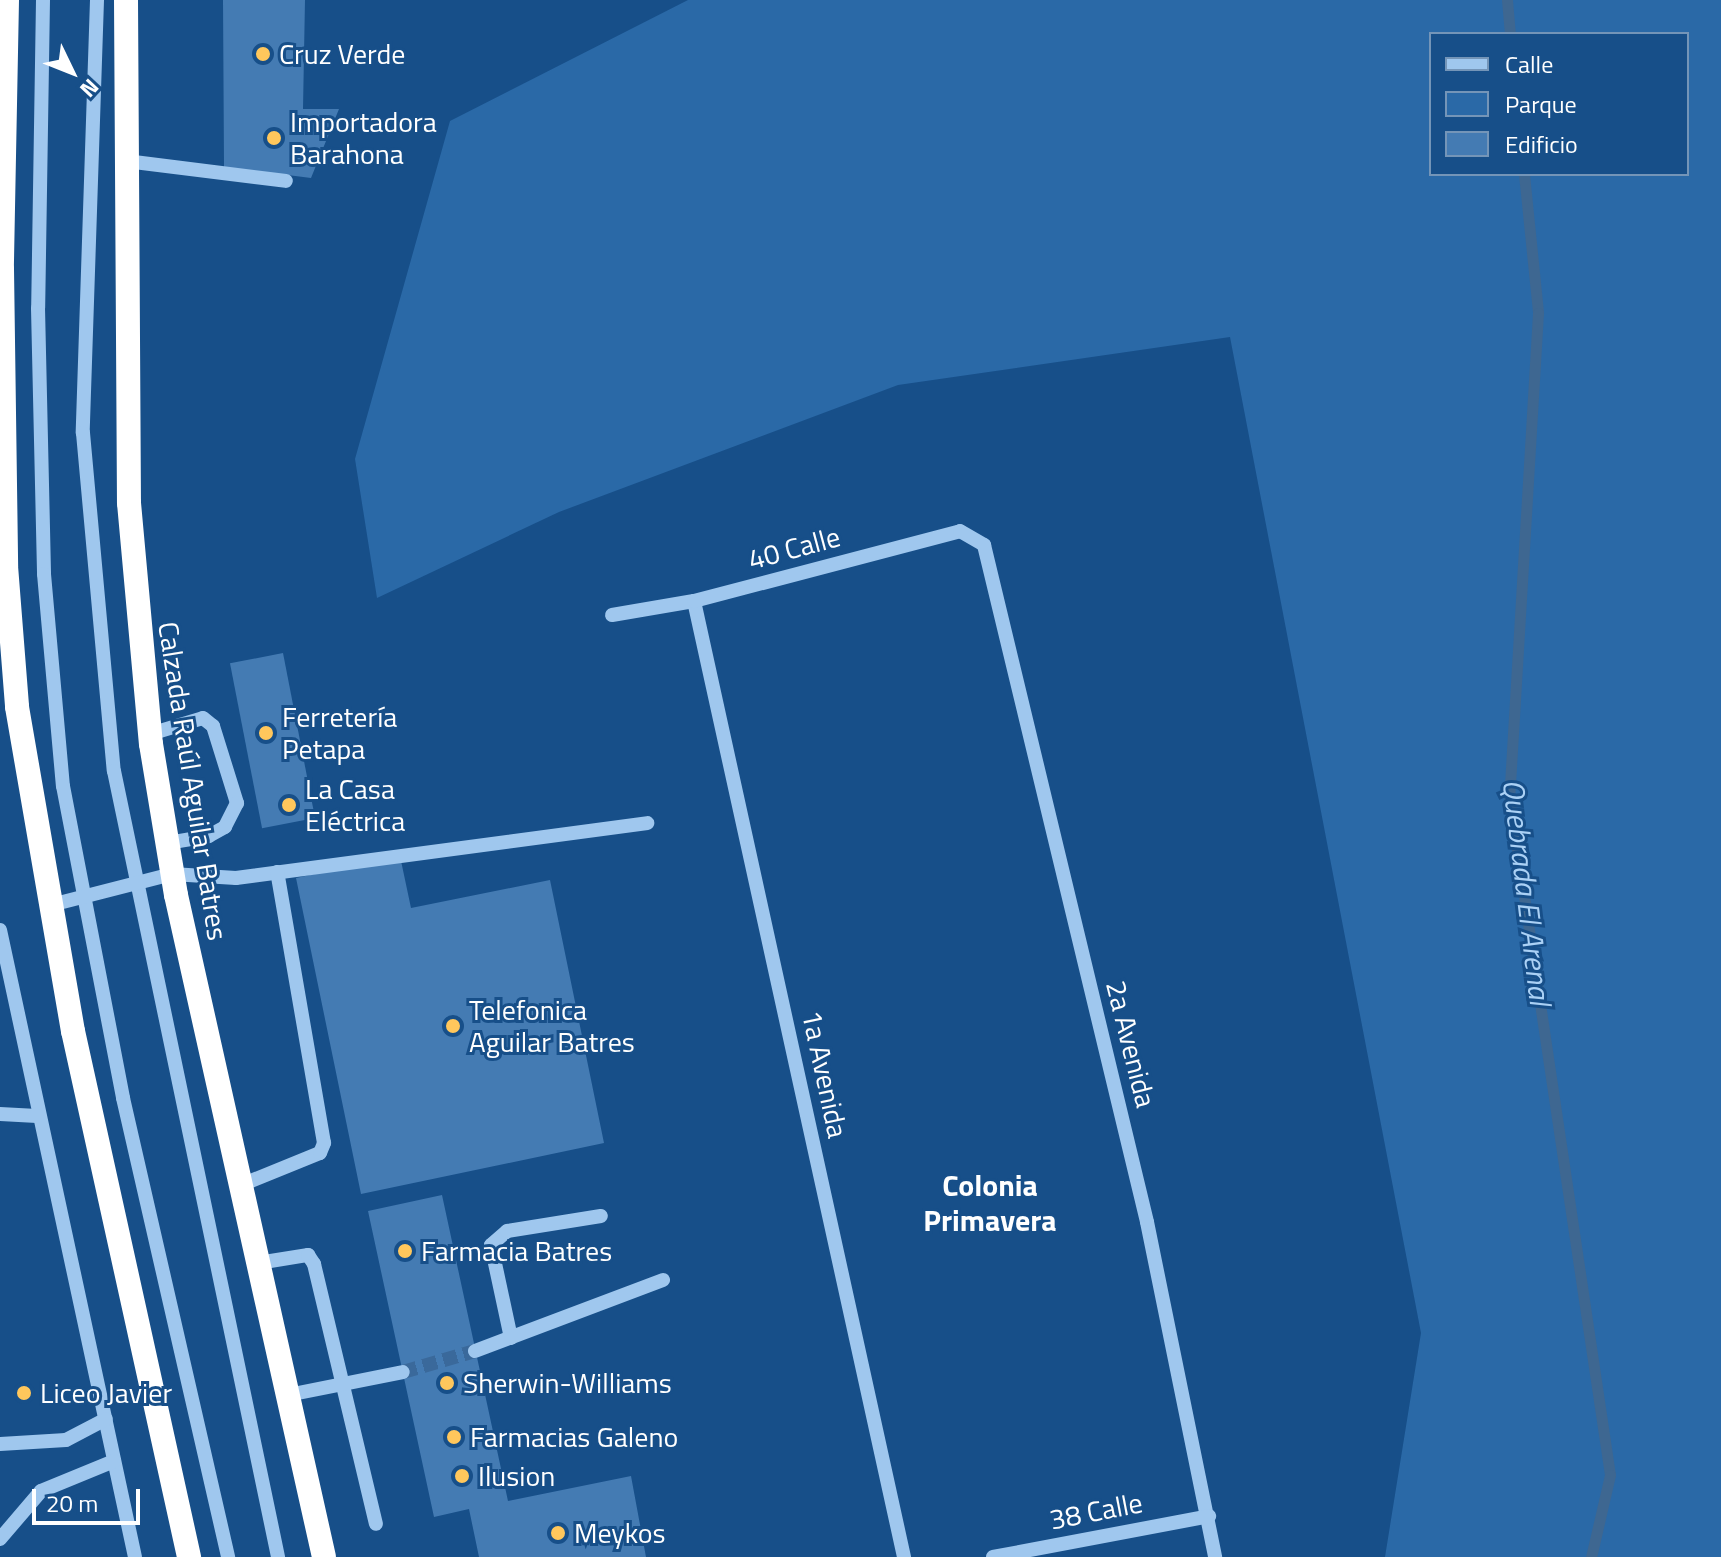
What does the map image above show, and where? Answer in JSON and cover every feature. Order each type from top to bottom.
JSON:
[{"type":"highway","points":[[7,0],[2,269],[6,566],[17,707],[73,1031],[189,1557]]},
{"type":"highway","name":"Calzada Raúl Aguilar Batres","points":[[126,0],[129,503],[150,734],[172,874],[324,1557]]},
{"type":"street","points":[[43,0],[38,308],[44,574],[63,786],[123,1098],[228,1557]]},
{"type":"street","points":[[97,0],[83,433],[114,771],[278,1557]]},
{"type":"street","points":[[126,161],[286,181]]},
{"type":"street","name":"40 Calle","points":[[612,615],[694,601],[960,531],[984,545]]},
{"type":"street","name":"2a Avenida","points":[[984,545],[1147,1222],[1215,1557]]},
{"type":"street","name":"1a Avenida","points":[[694,601],[904,1557]]},
{"type":"street","points":[[150,734],[203,718],[213,726],[237,803],[225,827],[209,836],[167,843]]},
{"type":"street","points":[[51,905],[172,874],[236,878],[647,823]]},
{"type":"street","points":[[241,1185],[320,1153],[324,1143],[277,872]]},
{"type":"street","points":[[0,930],[37,1116],[135,1557]]},
{"type":"street","points":[[0,1114],[37,1116]]},
{"type":"street","points":[[511,1338],[491,1245],[507,1231],[601,1216]]},
{"type":"street","points":[[258,1263],[308,1255],[344,1384],[376,1524]]},
{"type":"street","points":[[475,1351],[663,1280]]},
{"type":"street","points":[[288,1395],[403,1372]]},
{"type":"street","points":[[0,1444],[66,1440],[106,1419]]},
{"type":"street","points":[[0,1539],[41,1491],[114,1461]]},
{"type":"street","name":"38 Calle","points":[[993,1557],[1209,1516]]},
{"type":"green space","points":[[688,0],[1721,0],[1721,1557],[1385,1557],[1421,1333],[1230,337],[898,385],[559,512],[377,598],[355,459],[450,121]]},
{"type":"building","points":[[223,0],[305,0],[303,109],[339,109],[311,178],[224,167]]},
{"type":"building","points":[[283,653],[315,818],[262,828],[230,663]]},
{"type":"building","name":"Telefonica Aguilar Batres","points":[[400,856],[411,908],[550,880],[604,1143],[361,1194],[296,878]]},
{"type":"building","points":[[442,1195],[508,1501],[631,1476],[646,1557],[479,1557],[469,1509],[434,1517],[368,1211]]},
{"type":"waterway","name":"Quebrada El Arenal","points":[[1507,0],[1510,32]]},
{"type":"waterway","name":"Quebrada El Arenal","points":[[1524,176],[1538,313],[1509,795],[1610,1475],[1591,1557]]},
{"type":"tunnel","points":[[403,1372],[475,1351]]},
{"type":"place","name":"Cruz Verde","points":[[263,54]]},
{"type":"place","name":"Importadora Barahona","points":[[274,138]]},
{"type":"place","name":"Ferretería Petapa","points":[[266,733]]},
{"type":"place","name":"La Casa Eléctrica","points":[[289,805]]},
{"type":"place","name":"Telefonica Aguilar Batres","points":[[453,1026]]},
{"type":"place","name":"Farmacia Batres","points":[[405,1251]]},
{"type":"place","name":"Sherwin-Williams","points":[[447,1383]]},
{"type":"place","name":"Liceo Javier","points":[[24,1393]]},
{"type":"place","name":"Farmacias Galeno","points":[[454,1437]]},
{"type":"place","name":"Ilusion","points":[[462,1476]]},
{"type":"place","name":"Meykos","points":[[558,1533]]},
{"type":"district","name":"Colonia Primavera","points":[[990,1202]]}]
